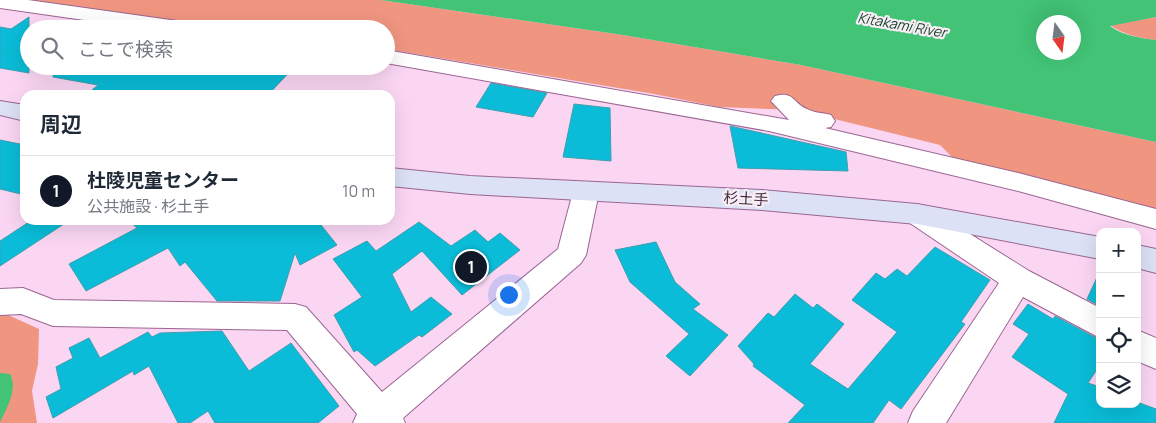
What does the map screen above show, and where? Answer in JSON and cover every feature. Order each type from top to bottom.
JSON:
[{"type":"street","points":[[0,2],[128,20]]},
{"type":"street","points":[[395,58],[769,123],[944,165],[1156,220]]},
{"type":"street","points":[[782,101],[798,115],[928,148],[944,165]]},
{"type":"street","points":[[0,108],[20,112]]},
{"type":"street","name":"杉土手","points":[[395,178],[470,185],[762,200],[917,214],[1096,247]]},
{"type":"street","points":[[0,302],[23,301],[53,312],[294,317],[380,420],[571,255],[586,192]]},
{"type":"street","points":[[917,214],[1018,280],[1096,322]]},
{"type":"street","points":[[1141,257],[1156,261]]},
{"type":"street","points":[[926,423],[1018,280]]},
{"type":"street","points":[[1141,346],[1156,354]]},
{"type":"shaded area","points":[[26,0],[381,0],[623,35],[801,65],[1156,142],[1156,212],[953,158],[940,145],[798,110],[719,107],[654,94],[395,51],[395,20],[174,20]]},
{"type":"shaded area","points":[[1156,17],[1156,40],[1132,36],[1110,25]]},
{"type":"shaded area","points":[[0,314],[6,314],[39,329],[38,364],[32,391],[37,423],[0,423]]},
{"type":"water","name":"Kitakami River","points":[[381,0],[1156,0],[1156,17],[1110,26],[1126,34],[1156,40],[1156,142],[801,65],[623,35]]},
{"type":"water","points":[[0,373],[10,374],[13,386],[11,398],[0,422]]},
{"type":"building","points":[[20,23],[20,71],[0,68],[0,27],[11,29]]},
{"type":"building","points":[[53,75],[287,75],[273,90],[92,90],[98,85],[53,77]]},
{"type":"building","points":[[491,83],[547,93],[533,117],[476,107]]},
{"type":"building","points":[[574,104],[610,108],[611,161],[563,157]]},
{"type":"building","points":[[730,126],[846,152],[848,171],[738,168]]},
{"type":"building","points":[[0,140],[20,144],[20,194],[0,189]]},
{"type":"building","points":[[419,222],[451,246],[475,230],[488,242],[500,233],[520,250],[462,295],[422,251],[392,274],[411,312],[431,297],[452,314],[422,337],[419,335],[375,366],[357,350],[354,352],[334,315],[362,297],[333,259],[367,241],[376,251]]},
{"type":"building","points":[[24,225],[62,225],[0,266],[0,241]]},
{"type":"building","points":[[134,225],[321,225],[337,245],[300,265],[295,253],[280,301],[217,301],[185,262],[180,266],[168,248],[86,291],[69,264],[137,228]]},
{"type":"building","points":[[656,242],[675,282],[700,304],[693,309],[728,335],[690,376],[666,356],[689,334],[630,282],[615,250]]},
{"type":"building","points":[[935,247],[990,280],[961,322],[965,324],[901,409],[889,400],[873,423],[788,423],[805,405],[753,366],[754,364],[738,346],[768,313],[774,317],[795,294],[813,308],[817,304],[844,324],[810,364],[848,389],[897,332],[852,300],[876,273],[885,279],[897,269],[907,276]]},
{"type":"building","points":[[1096,280],[1096,304],[1087,299]]},
{"type":"building","points":[[1028,304],[1053,319],[1055,316],[1096,338],[1096,371],[1088,383],[1096,386],[1096,408],[1141,408],[1141,403],[1156,409],[1156,423],[1054,423],[1068,394],[1012,357],[1029,334],[1013,324]]},
{"type":"building","points":[[222,331],[249,371],[291,343],[339,406],[318,423],[215,423],[208,411],[190,423],[178,423],[149,366],[134,375],[133,371],[53,418],[46,397],[61,389],[56,367],[73,358],[69,348],[89,338],[100,358],[148,332],[152,337],[160,333]]},
{"type":"place","name":"杜陵児童センター","points":[[471,267]]}]
